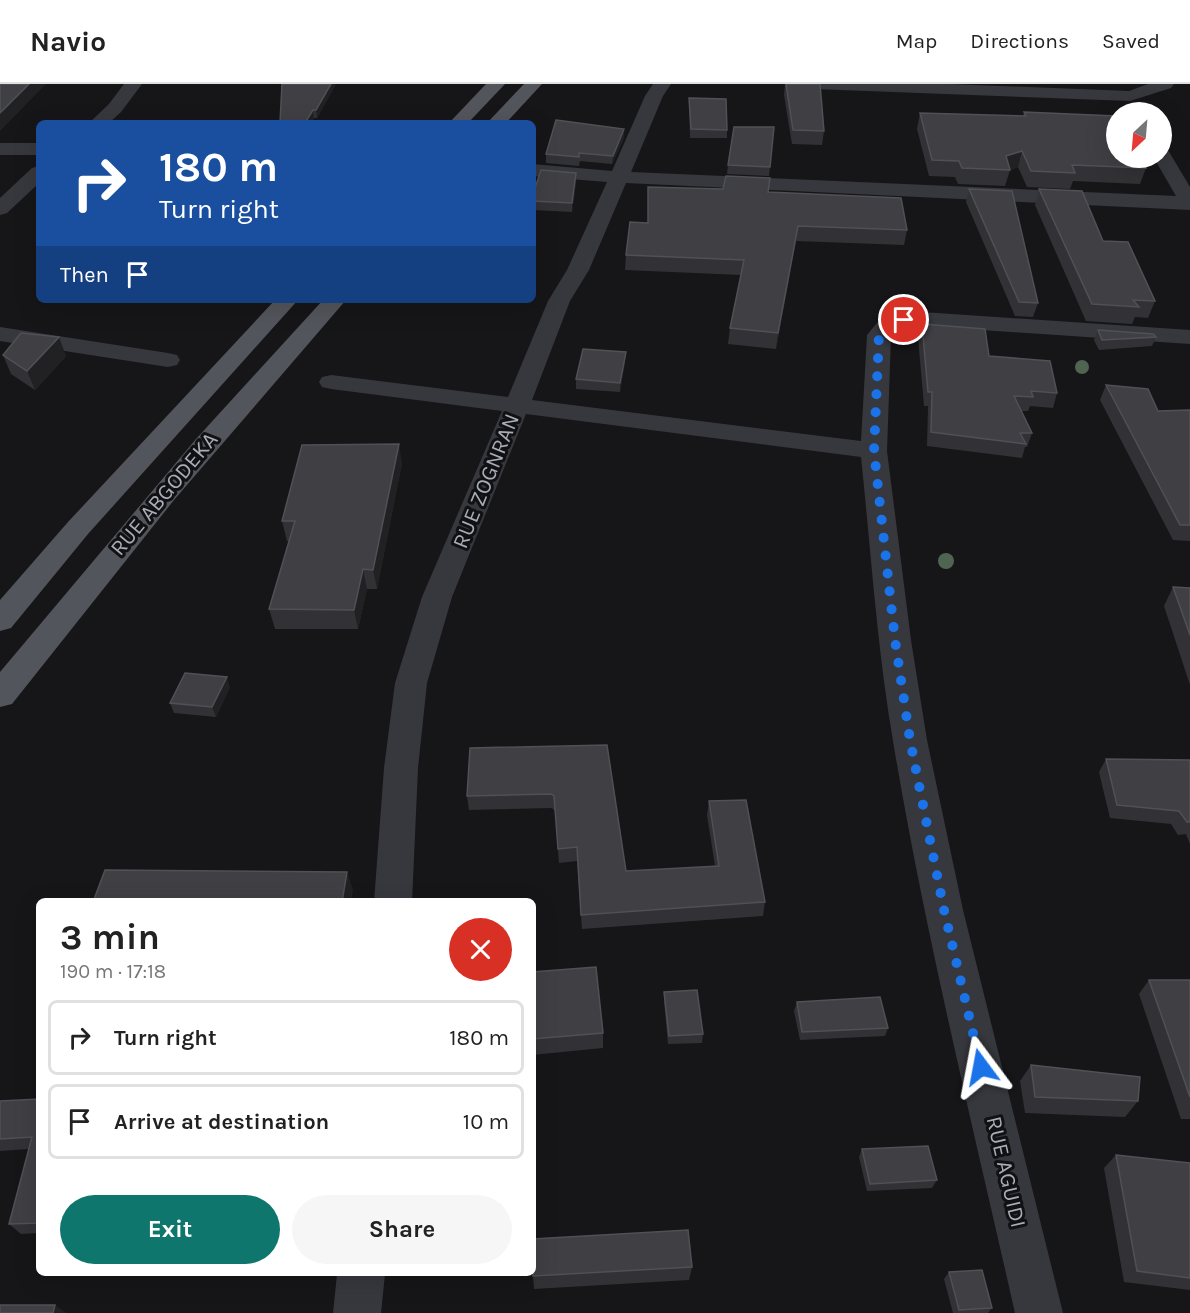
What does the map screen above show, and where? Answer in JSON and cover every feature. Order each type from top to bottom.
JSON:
[{"type":"main road","points":[[461,120],[496,84]]},
{"type":"main road","points":[[499,120],[533,84]]},
{"type":"main road","name":"RUE ABGODEKA","points":[[0,620],[78,528],[284,303]]},
{"type":"main road","name":"RUE ABGODEKA","points":[[0,695],[161,497],[267,372],[332,303]]},
{"type":"street","points":[[101,120],[115,108],[133,84]]},
{"type":"street","name":"RUE ZOGNRAN","points":[[393,898],[400,779],[411,683],[437,597],[559,301],[578,270],[662,84]]},
{"type":"street","points":[[814,84],[1126,90],[1165,84]]},
{"type":"street","points":[[0,148],[36,149]]},
{"type":"street","points":[[536,170],[619,177],[1190,203],[1184,183],[1172,168]]},
{"type":"street","points":[[0,209],[36,175]]},
{"type":"street","name":"RUE AGUIDI","points":[[1039,1313],[944,910],[915,762],[895,640],[874,451],[879,335],[888,324],[922,319],[1190,337]]},
{"type":"street","points":[[0,334],[168,360]]},
{"type":"street","points":[[331,382],[874,451]]},
{"type":"street","points":[[357,1313],[361,1276]]},
{"type":"building","points":[[0,84],[29,84],[0,113]]},
{"type":"building","points":[[282,84],[331,84],[316,110],[313,110],[307,120],[280,120]]},
{"type":"building","points":[[786,84],[820,84],[824,131],[793,130]]},
{"type":"building","points":[[689,98],[726,99],[727,130],[691,129]]},
{"type":"building","points":[[1024,112],[1106,116],[1106,166],[1072,165],[1075,173],[1031,171],[1022,151],[1006,156],[1010,170],[962,168],[959,161],[932,160],[920,113],[1026,116]]},
{"type":"building","points":[[556,120],[624,129],[613,156],[579,153],[579,157],[546,154]]},
{"type":"building","points":[[734,127],[774,127],[770,167],[728,165]]},
{"type":"building","points":[[541,170],[576,173],[572,203],[536,201],[536,185]]},
{"type":"building","points":[[726,176],[770,178],[768,192],[901,198],[907,230],[798,226],[778,333],[730,328],[744,260],[626,255],[630,222],[648,223],[648,187],[723,189]]},
{"type":"building","points":[[969,189],[1012,191],[1038,303],[1019,302]]},
{"type":"building","points":[[1039,189],[1082,191],[1103,241],[1128,242],[1155,301],[1133,300],[1139,307],[1092,304]]},
{"type":"building","points":[[922,324],[985,329],[989,356],[1050,361],[1057,393],[1031,391],[1033,397],[1014,396],[1032,433],[1020,433],[1026,444],[931,432],[932,392],[928,392]]},
{"type":"building","points":[[1098,330],[1153,334],[1156,337],[1102,340]]},
{"type":"building","points":[[21,333],[59,337],[27,371],[3,355]]},
{"type":"building","points":[[583,349],[626,352],[620,383],[576,379]]},
{"type":"building","points":[[1106,385],[1148,389],[1158,411],[1190,410],[1190,525],[1180,525]]},
{"type":"building","points":[[399,444],[373,570],[363,569],[354,610],[269,609],[295,521],[282,521],[302,445]]},
{"type":"building","points":[[1173,587],[1190,588],[1190,635]]},
{"type":"building","points":[[185,673],[227,677],[212,707],[170,703]]},
{"type":"building","points":[[607,745],[626,871],[719,866],[709,801],[746,800],[765,902],[581,915],[577,847],[558,849],[554,796],[551,794],[467,796],[470,748]]},
{"type":"building","points":[[1106,759],[1190,760],[1190,822],[1187,822],[1179,811],[1117,805]]},
{"type":"building","points":[[105,870],[347,872],[343,898],[94,898]]},
{"type":"building","points":[[596,967],[603,1033],[536,1039],[536,972]]},
{"type":"building","points":[[1149,980],[1190,980],[1190,1097]]},
{"type":"building","points":[[697,990],[703,1034],[669,1036],[664,992]]},
{"type":"building","points":[[880,997],[888,1028],[802,1032],[797,1002]]},
{"type":"building","points":[[1031,1065],[1140,1077],[1138,1101],[1035,1097]]},
{"type":"building","points":[[36,1099],[36,1223],[9,1224],[32,1137],[0,1139],[0,1101]]},
{"type":"building","points":[[928,1146],[937,1180],[870,1184],[862,1149]]},
{"type":"building","points":[[1116,1155],[1190,1163],[1190,1278],[1137,1271]]},
{"type":"building","points":[[688,1230],[692,1267],[536,1276],[536,1239]]},
{"type":"building","points":[[982,1270],[992,1308],[959,1310],[949,1272]]},
{"type":"building","points":[[0,1305],[55,1305],[53,1313],[0,1313]]},
{"type":"route","points":[[904,320],[888,324],[879,335],[874,451],[895,640],[910,740],[944,910],[981,1067]]}]
